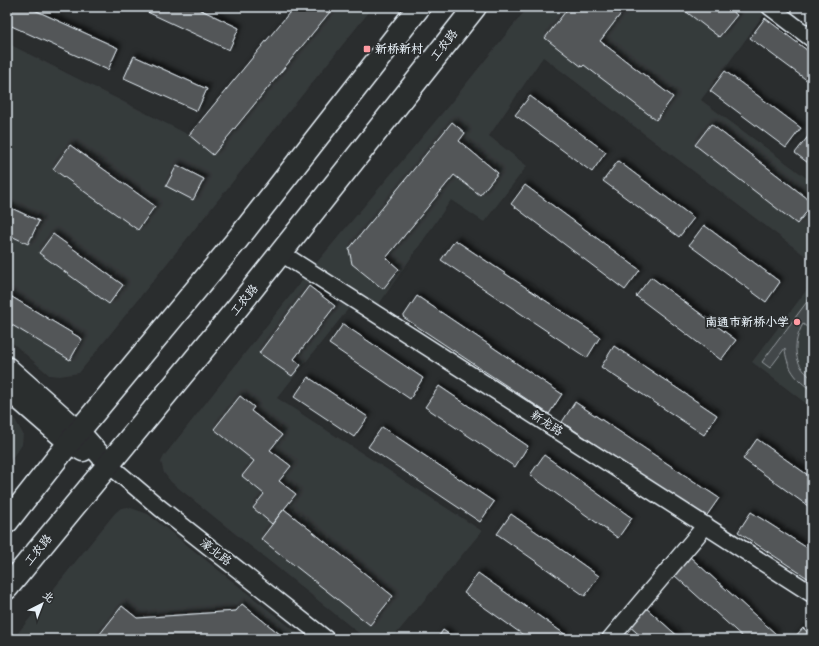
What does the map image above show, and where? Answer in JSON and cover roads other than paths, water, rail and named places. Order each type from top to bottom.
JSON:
[{"type":"main road","points":[[7,522],[74,437],[237,240],[419,7]]},
{"type":"main road","name":"工农路","points":[[7,588],[281,253],[475,7]]},
{"type":"street","points":[[770,7],[812,39]]},
{"type":"street","name":"新龙路","points":[[281,253],[812,594]]},
{"type":"street","name":"濠北路","points":[[7,367],[74,437]]},
{"type":"street","name":"濠北路","points":[[7,389],[74,437],[160,508],[326,639]]},
{"type":"street","points":[[610,639],[706,525]]},
{"type":"place","name":"新桥新村","points":[[367,49]]},
{"type":"place","name":"南通市新桥小学","points":[[797,322]]}]
